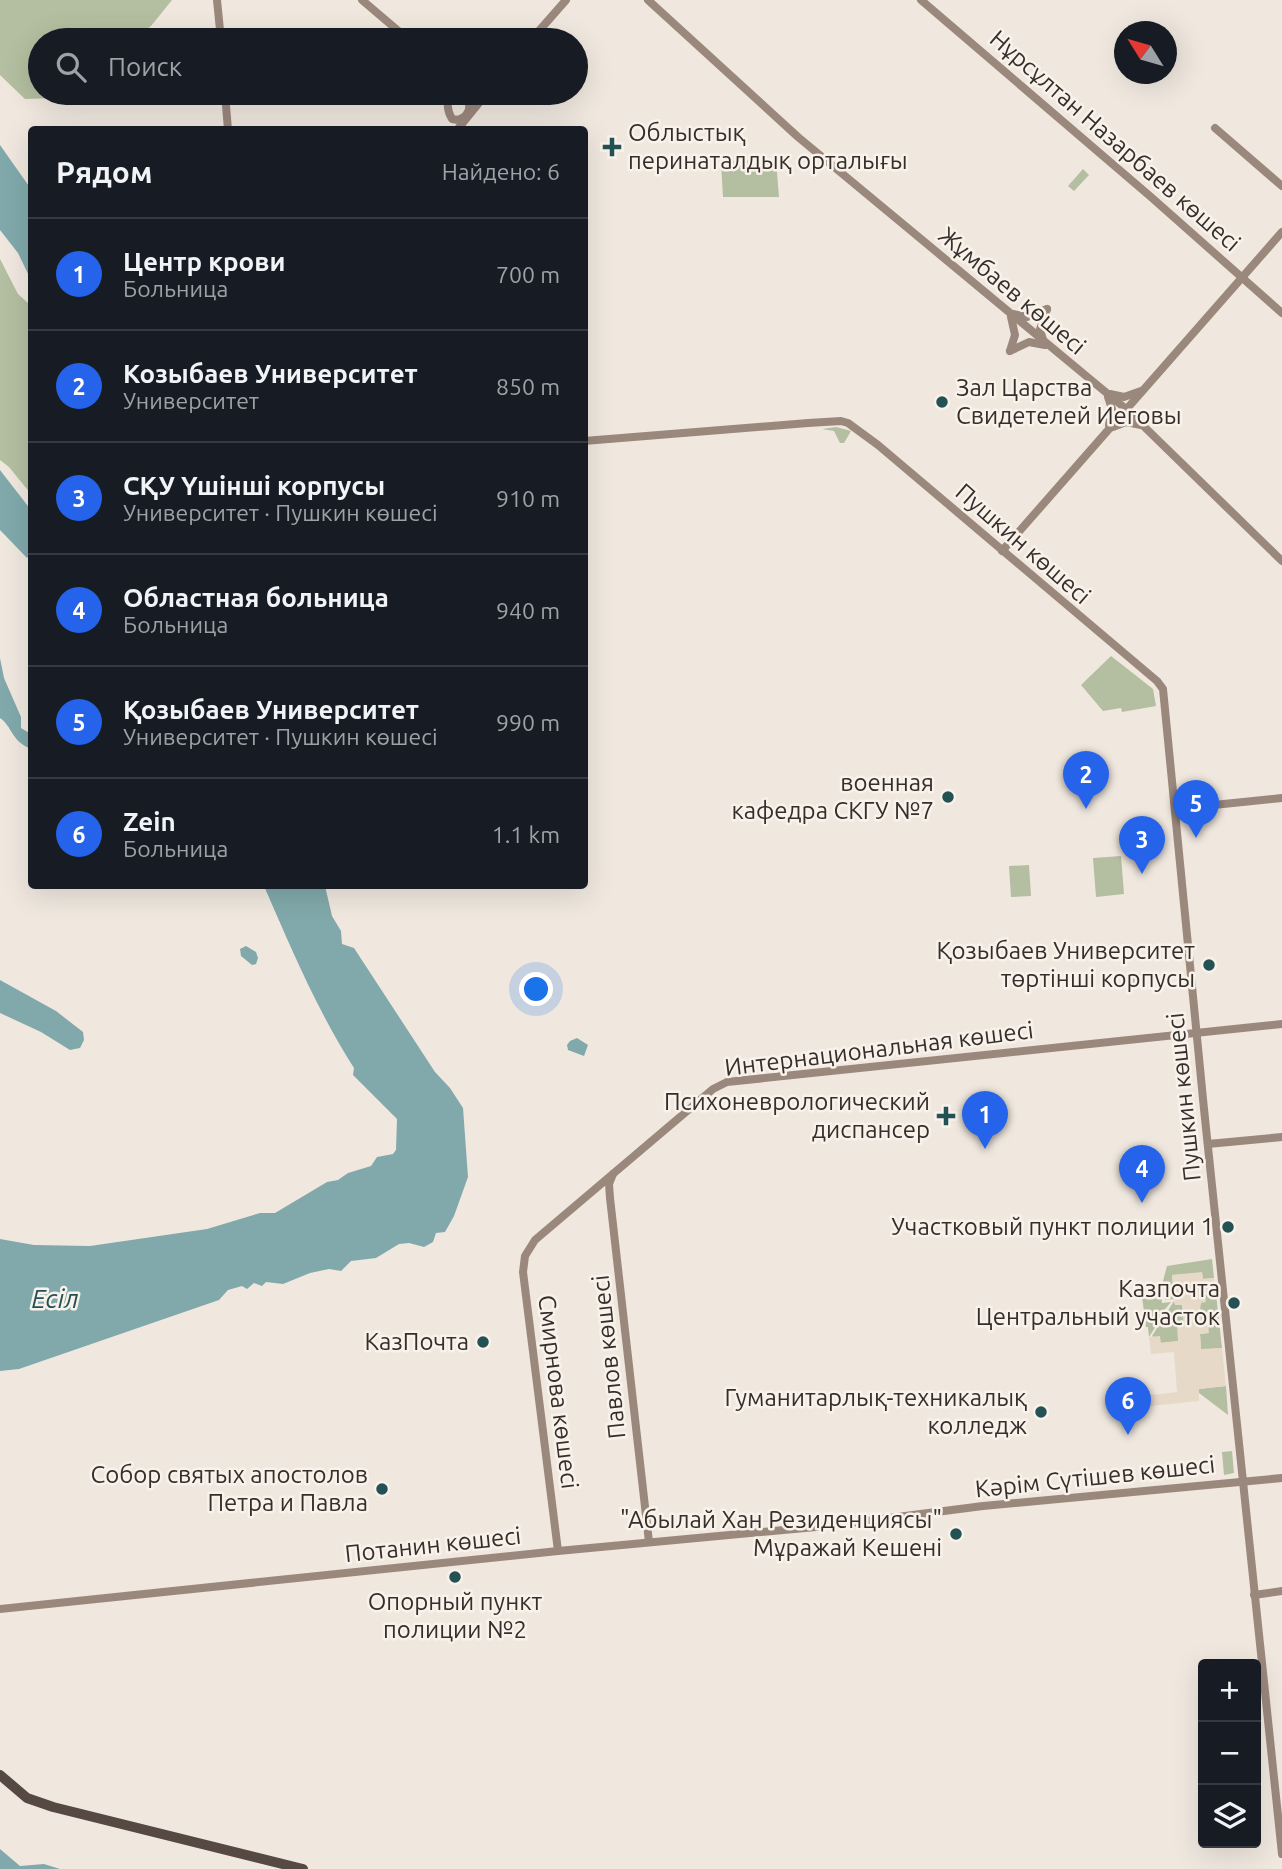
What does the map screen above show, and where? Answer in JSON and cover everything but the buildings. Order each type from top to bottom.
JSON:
[{"type":"highway","points":[[0,1775],[27,1798],[54,1807],[303,1869]]},
{"type":"street","points":[[218,0],[220,28]]},
{"type":"street","points":[[362,0],[395,28]]},
{"type":"street","points":[[542,28],[566,0]]},
{"type":"street","name":"Жұмбаев көшесі","points":[[648,0],[798,137],[1126,410],[1282,561]]},
{"type":"street","name":"Нұрсұлтан Назарбаев көшесі","points":[[921,0],[1282,313]]},
{"type":"street","points":[[226,105],[228,126]]},
{"type":"street","points":[[448,106],[454,120],[460,120],[467,115],[469,105]]},
{"type":"street","points":[[460,126],[476,105]]},
{"type":"street","points":[[448,106],[450,126]]},
{"type":"street","points":[[1214,128],[1282,186]]},
{"type":"street","points":[[1002,551],[1282,232]]},
{"type":"street","points":[[1007,312],[1027,317],[1047,309],[1040,331],[1048,346]]},
{"type":"street","points":[[1007,312],[1015,329],[1010,351],[1029,342],[1048,346]]},
{"type":"street","points":[[1104,392],[1124,397],[1144,389]]},
{"type":"street","points":[[1143,426],[1136,410],[1144,389]]},
{"type":"street","points":[[1104,392],[1112,409],[1107,431]]},
{"type":"street","name":"Пушкин көшесі","points":[[588,442],[844,422],[871,440],[1161,687],[1165,698],[1196,1033],[1282,1854]]},
{"type":"street","points":[[1107,431],[1126,422],[1143,426]]},
{"type":"street","points":[[1175,809],[1282,798]]},
{"type":"street","name":"Интернациональная көшесі","points":[[535,1240],[713,1089],[727,1082],[1282,1024]]},
{"type":"street","points":[[1208,1144],[1282,1137]]},
{"type":"street","name":"Павлов көшесі","points":[[616,1170],[609,1181],[610,1198],[649,1542]]},
{"type":"street","points":[[594,1189],[605,1189],[610,1198]]},
{"type":"street","name":"Смирнова көшесі","points":[[535,1240],[526,1252],[523,1272],[558,1551]]},
{"type":"street","name":"Кәрім Сүтішев көшесі","points":[[870,1520],[983,1506],[1282,1478]]},
{"type":"street","name":"Потанин көшесі","points":[[0,1609],[870,1520]]},
{"type":"street","points":[[1254,1595],[1282,1591]]},
{"type":"green space","points":[[0,0],[172,0],[148,28],[28,28],[28,99],[0,75]]},
{"type":"green space","points":[[776,160],[779,197],[723,197],[721,161]]},
{"type":"green space","points":[[1083,169],[1089,175],[1074,191],[1068,186]]},
{"type":"green space","points":[[0,259],[18,294],[28,303],[28,490],[0,460]]},
{"type":"green space","points":[[836,427],[851,431],[844,443],[840,443],[834,431],[822,429]]},
{"type":"green space","points":[[1111,656],[1153,689],[1156,706],[1122,712],[1121,708],[1103,711],[1081,685]]},
{"type":"green space","points":[[1121,856],[1124,894],[1096,897],[1093,858]]},
{"type":"green space","points":[[1029,865],[1031,896],[1011,897],[1009,866]]},
{"type":"green space","points":[[1144,973],[1145,984],[1125,986],[1124,976]]},
{"type":"green space","points":[[1212,1259],[1214,1278],[1203,1279],[1202,1273],[1172,1275],[1174,1299],[1165,1300],[1163,1281],[1167,1266]]},
{"type":"green space","points":[[1160,1286],[1162,1303],[1171,1302],[1149,1337],[1141,1289]]},
{"type":"green space","points":[[1216,1294],[1222,1348],[1201,1350],[1200,1334],[1208,1333],[1201,1319],[1201,1305],[1205,1295]]},
{"type":"green space","points":[[1174,1301],[1175,1305],[1182,1304],[1184,1325],[1179,1341],[1160,1343],[1152,1336]]},
{"type":"green space","points":[[1226,1386],[1228,1415],[1199,1393],[1198,1389]]},
{"type":"green space","points":[[1232,1451],[1234,1473],[1224,1475],[1222,1452]]},
{"type":"shaded area","points":[[1202,1272],[1203,1279],[1214,1278],[1216,1294],[1205,1295],[1206,1302],[1200,1303],[1201,1322],[1208,1322],[1209,1333],[1200,1334],[1201,1349],[1222,1348],[1226,1386],[1199,1389],[1199,1401],[1151,1406],[1150,1395],[1177,1392],[1174,1352],[1151,1354],[1149,1337],[1160,1336],[1161,1343],[1178,1341],[1177,1325],[1184,1324],[1183,1305],[1175,1305],[1172,1275]]},
{"type":"water","points":[[0,145],[28,185],[28,274],[18,253],[0,230]]},
{"type":"water","points":[[0,470],[28,506],[27,558],[0,530]]},
{"type":"water","points":[[0,658],[4,678],[21,717],[21,728],[28,732],[28,747],[15,738],[0,718]]},
{"type":"water","name":"Есіл","points":[[265,889],[326,889],[332,916],[341,931],[342,944],[354,948],[435,1072],[463,1108],[468,1177],[454,1216],[445,1232],[436,1233],[433,1242],[424,1247],[409,1243],[399,1244],[376,1258],[351,1261],[341,1271],[329,1269],[283,1284],[266,1282],[262,1286],[254,1283],[247,1289],[242,1286],[228,1290],[219,1300],[19,1369],[0,1371],[0,1239],[34,1245],[90,1246],[207,1229],[260,1213],[275,1213],[327,1182],[371,1166],[377,1157],[393,1154],[396,1150],[397,1119],[353,1075],[354,1068],[316,1001]]},
{"type":"water","points":[[246,946],[256,952],[256,964],[252,965],[241,956],[240,949]]},
{"type":"water","points":[[0,980],[56,1011],[83,1032],[84,1040],[80,1048],[70,1050],[41,1032],[0,1013]]},
{"type":"water","points":[[577,1038],[588,1045],[584,1056],[568,1050],[570,1041]]},
{"type":"water","points":[[0,1849],[20,1866],[44,1864],[60,1869],[0,1869]]},
{"type":"place","name":"Облыстық перинаталдық орталығы","points":[[612,147]]},
{"type":"place","name":"Зал Царства Свидетелей Иеговы","points":[[942,402]]},
{"type":"place","name":"военная кафедра СКГУ №7","points":[[948,797]]},
{"type":"place","name":"Козыбаев Университет","points":[[1086,809]]},
{"type":"place","name":"Қозыбаев Университет","points":[[1196,838]]},
{"type":"place","name":"СҚУ Үшінші корпусы","points":[[1142,874]]},
{"type":"place","name":"Қозыбаев Университет төртінші корпусы","points":[[1209,965]]},
{"type":"place","name":"Психоневрологический диспансер","points":[[946,1116]]},
{"type":"place","name":"Центр крови","points":[[985,1149]]},
{"type":"place","name":"Областная больница","points":[[1142,1203]]},
{"type":"place","name":"Участковый пункт полиции 1","points":[[1228,1227]]},
{"type":"place","name":"Казпочта Центральный участок","points":[[1234,1303]]},
{"type":"place","name":"КазПочта","points":[[483,1342]]},
{"type":"place","name":"Гуманитарлық-техникалық колледж","points":[[1041,1412]]},
{"type":"place","name":"Zein","points":[[1128,1435]]},
{"type":"place","name":"Собор святых апостолов Петра и Павла","points":[[382,1489]]},
{"type":"place","name":"\"Абылай Хан Резиденциясы\" Мұражай Кешені","points":[[956,1534]]},
{"type":"place","name":"Опорный пункт полиции №2","points":[[455,1577]]}]
